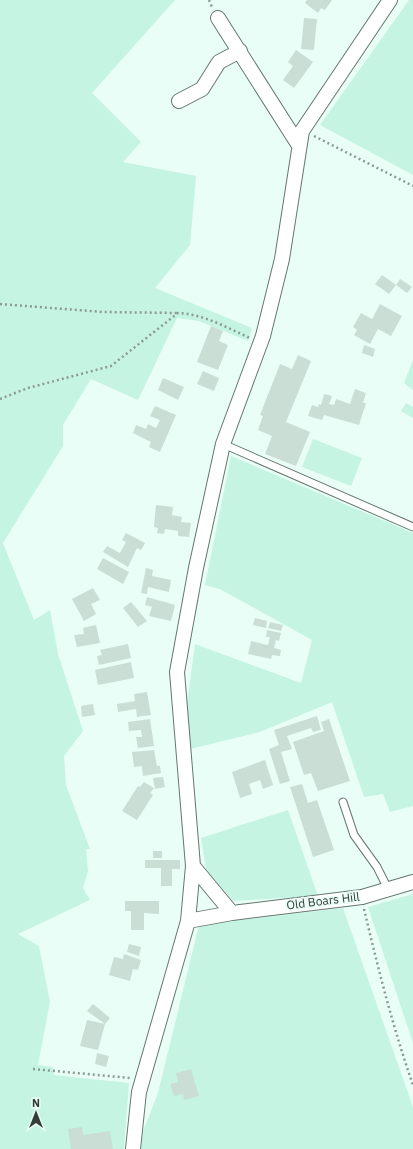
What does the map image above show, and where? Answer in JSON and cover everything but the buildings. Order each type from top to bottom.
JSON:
[{"type":"street","points":[[134,1149],[139,1092],[188,921],[193,866],[177,672],[194,575],[223,444],[260,345],[282,259],[300,137],[390,0]]},
{"type":"street","points":[[218,18],[300,137]]},
{"type":"street","points":[[179,101],[202,89],[219,62],[240,51]]},
{"type":"street","points":[[193,866],[232,913]]},
{"type":"street","name":"Old Boars Hill","points":[[188,921],[232,913],[362,897],[413,882]]},
{"type":"lane","points":[[223,444],[413,527]]},
{"type":"lane","points":[[343,802],[354,836],[377,867],[388,889]]},
{"type":"path","points":[[300,137],[413,186]]},
{"type":"path","points":[[0,304],[103,312],[187,314],[211,320],[260,345]]},
{"type":"path","points":[[0,399],[28,388],[111,366],[178,314]]},
{"type":"path","points":[[362,897],[376,962],[402,1053],[413,1085]]},
{"type":"path","points":[[33,1069],[143,1080]]},
{"type":"green space","points":[[0,0],[175,0],[92,93],[141,142],[123,162],[196,176],[190,245],[155,288],[252,328],[248,341],[199,321],[177,318],[138,400],[91,379],[63,425],[63,446],[3,543],[34,620],[50,610],[58,654],[83,731],[64,756],[66,785],[90,849],[86,849],[88,871],[83,888],[90,900],[18,934],[39,946],[50,1002],[38,1065],[53,1067],[54,1075],[129,1083],[124,1149],[0,1149]]},
{"type":"green space","points":[[409,0],[413,0],[413,175],[320,125]]},
{"type":"green space","points":[[413,360],[413,390],[404,383]]},
{"type":"green space","points":[[406,403],[413,407],[413,418],[401,411]]},
{"type":"green space","points":[[313,439],[362,458],[351,486],[302,467]]},
{"type":"green space","points":[[231,456],[413,533],[413,806],[390,812],[383,794],[364,797],[332,702],[260,732],[190,749],[187,704],[195,644],[301,683],[312,640],[220,589],[205,585]]},
{"type":"green space","points":[[288,810],[318,896],[233,901],[206,869],[201,838]]},
{"type":"green space","points":[[413,894],[413,1043],[368,907]]},
{"type":"green space","points":[[343,908],[413,1107],[413,1149],[141,1149],[143,1131],[158,1093],[199,925]]}]
